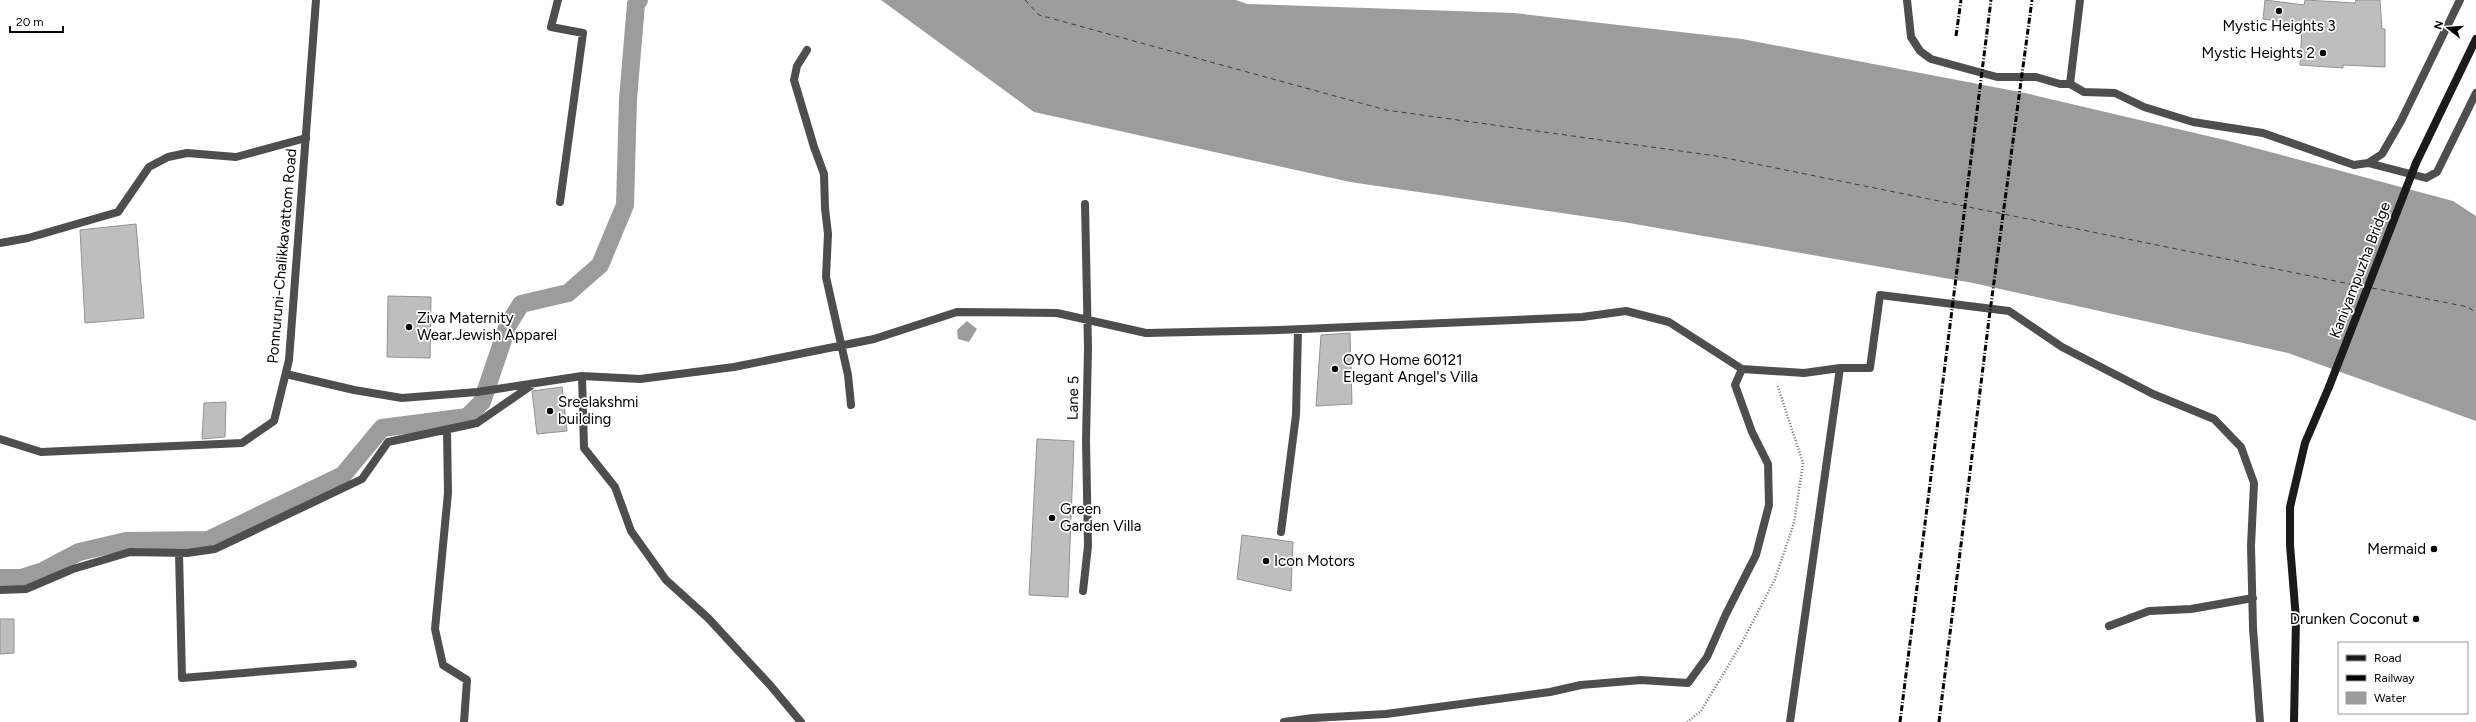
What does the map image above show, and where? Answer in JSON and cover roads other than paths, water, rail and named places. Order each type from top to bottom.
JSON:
[{"type":"main road","name":"Kaniyampuzha Bridge","points":[[2294,722],[2296,619],[2290,545],[2290,507],[2305,443],[2329,387],[2416,163],[2476,39]]},
{"type":"street","name":"Ponnuruni-Chalikkavattom Road","points":[[0,439],[41,452],[242,443],[274,421],[289,360],[316,0]]},
{"type":"street","points":[[558,0],[551,27],[583,33],[560,202]]},
{"type":"street","points":[[1907,0],[1911,36],[1920,51],[1931,59],[1997,77],[2036,77],[2060,84],[2070,84],[2084,92],[2115,94],[2144,107],[2193,122],[2263,133],[2354,165],[2368,163],[2426,178],[2437,172],[2476,92]]},
{"type":"street","points":[[2070,84],[2080,0]]},
{"type":"street","points":[[2368,163],[2382,154],[2401,121],[2460,0]]},
{"type":"street","points":[[807,50],[797,66],[794,80],[824,174],[825,208],[828,234],[826,277],[842,344],[848,375],[851,405]]},
{"type":"street","points":[[0,243],[28,238],[118,212],[149,167],[168,157],[188,153],[236,157],[306,138]]},
{"type":"street","name":"Lane 5","points":[[1083,591],[1088,546],[1085,204]]},
{"type":"street","points":[[286,374],[354,390],[402,398],[477,392],[582,376],[640,379],[734,367],[842,344],[874,339],[957,312],[1057,313],[1146,333],[1298,330],[1582,317],[1626,311],[1669,322],[1742,369],[1804,372],[1840,368],[1870,368],[1880,295],[2009,311],[2069,350],[2153,394],[2214,419],[2241,447],[2254,483],[2251,546],[2252,598],[2260,722]]},
{"type":"street","points":[[1281,532],[1296,415],[1298,330]]},
{"type":"street","points":[[1790,722],[1840,368]]},
{"type":"street","points":[[1284,722],[1313,718],[1386,714],[1550,692],[1581,685],[1641,680],[1688,683],[1707,657],[1726,614],[1756,555],[1769,505],[1768,464],[1752,432],[1735,385],[1742,369]]},
{"type":"street","points":[[582,376],[584,448],[615,487],[631,531],[666,580],[708,618],[770,685],[800,722]]},
{"type":"street","points":[[0,590],[26,589],[73,569],[130,552],[179,553],[215,549],[362,479],[388,442],[447,431],[477,423],[534,383]]},
{"type":"street","points":[[447,431],[448,493],[435,628],[442,665],[467,680],[464,722]]},
{"type":"street","points":[[179,553],[182,678],[353,664]]},
{"type":"street","points":[[2109,626],[2149,611],[2191,609],[2252,598]]},
{"type":"water","points":[[881,0],[1236,0],[1247,4],[1514,13],[1742,39],[2025,93],[2229,141],[2453,201],[2476,216],[2476,421],[2288,353],[1973,283],[1623,222],[1350,182],[1034,112]]},
{"type":"water","points":[[967,321],[977,329],[969,342],[958,339],[957,330]]},
{"type":"waterway","points":[[0,578],[21,578],[43,571],[79,552],[126,541],[208,540],[343,475],[382,428],[467,417],[482,402],[508,325],[521,304],[568,293],[600,265],[625,205],[628,99],[636,4],[639,0]]},
{"type":"railway","points":[[1956,36],[1961,0]]},
{"type":"railway","points":[[1900,722],[1991,0]]},
{"type":"railway","points":[[1939,722],[1989,319],[2032,0]]},
{"type":"place","name":"Mystic Heights 3","points":[[2279,11]]},
{"type":"place","name":"Mystic Heights 2","points":[[2323,53]]},
{"type":"place","name":"Ziva Maternity Wear.Jewish Apparel","points":[[409,327]]},
{"type":"place","name":"OYO Home 60121 Elegant Angel's Villa","points":[[1335,369]]},
{"type":"place","name":"Sreelakshmi building","points":[[550,411]]},
{"type":"place","name":"Green Garden Villa","points":[[1052,518]]},
{"type":"place","name":"Mermaid","points":[[2434,549]]},
{"type":"place","name":"Icon Motors","points":[[1266,561]]},
{"type":"place","name":"Drunken Coconut","points":[[2416,619]]}]
